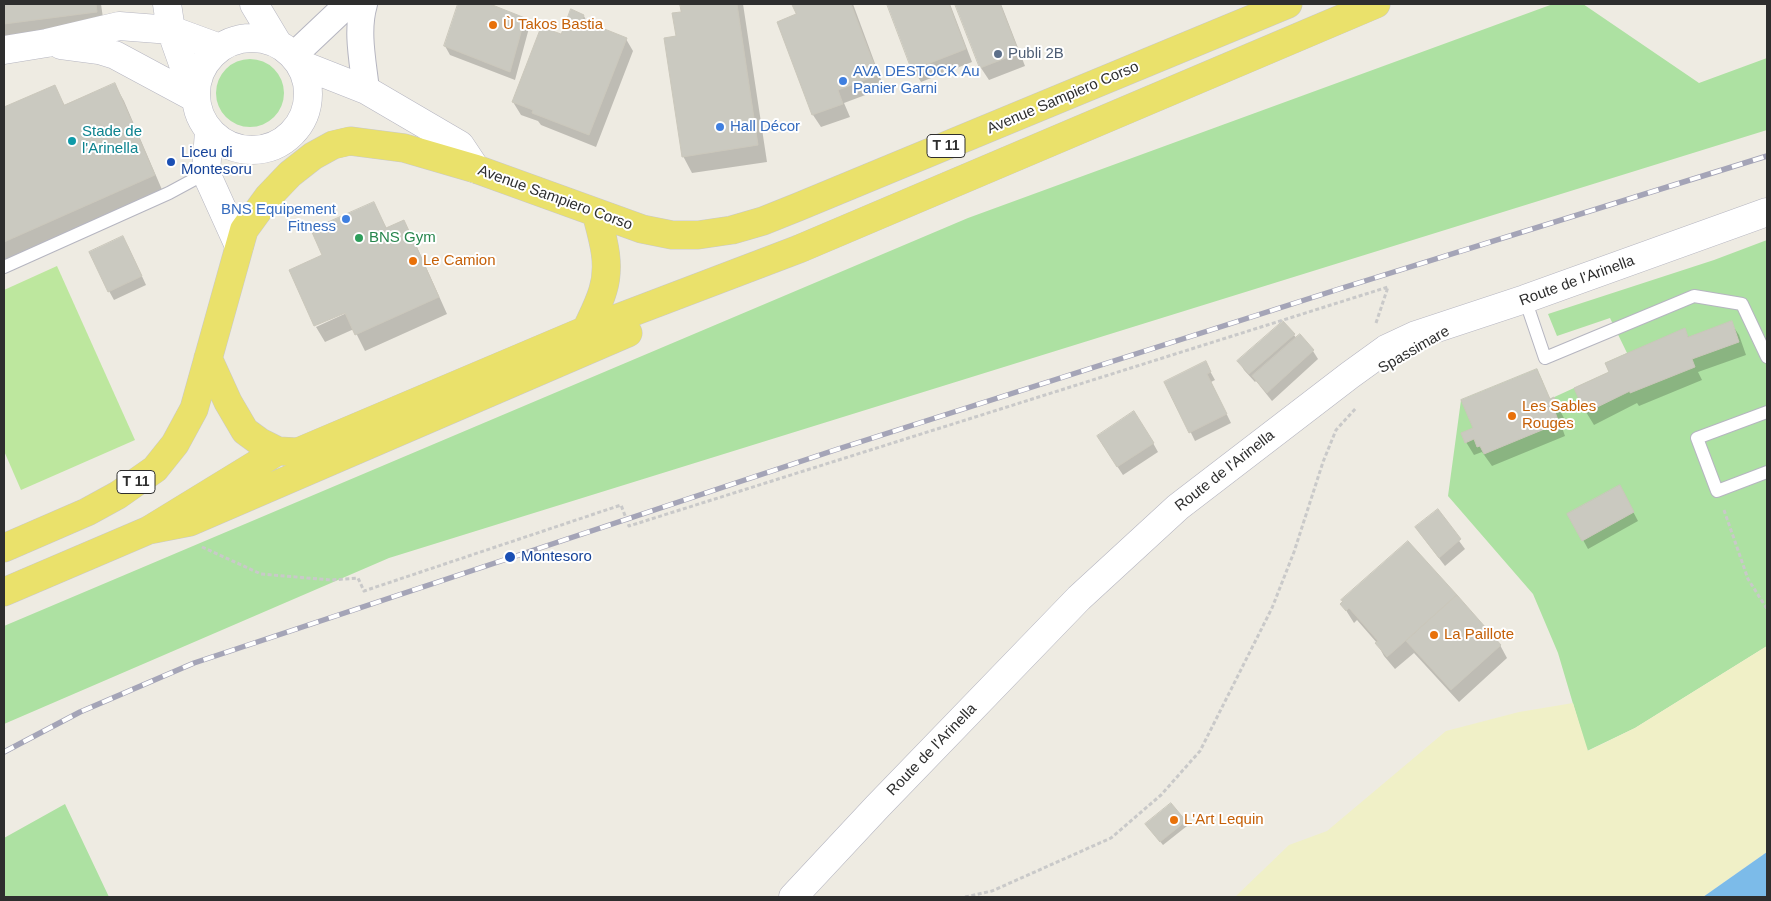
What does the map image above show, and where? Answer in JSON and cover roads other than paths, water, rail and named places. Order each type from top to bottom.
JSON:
[{"type":"main road","name":"Avenue Sampiero Corso","points":[[4,548],[86,512],[118,495],[155,469],[175,444],[194,409],[244,230],[268,197],[290,174],[314,156],[333,145],[350,142],[404,148],[476,170],[642,229],[672,235],[732,230],[763,221],[798,207],[1288,4]]},
{"type":"main road","name":"T 11","points":[[586,330],[799,249],[1376,4]]},
{"type":"main road","points":[[208,358],[228,402],[246,431],[260,442],[278,451],[298,452],[586,330],[603,290],[606,275],[605,246],[596,213]]},
{"type":"main road","points":[[149,530],[190,522],[752,280],[770,272],[799,249]]},
{"type":"main road","points":[[4,592],[149,530],[278,451]]},
{"type":"street","points":[[166,4],[171,30],[195,98]]},
{"type":"street","points":[[254,4],[290,55],[306,79],[307,109],[301,124],[291,135],[279,144],[264,150],[249,151],[234,148],[220,141],[209,131],[196,108],[196,84],[200,70],[209,57],[233,41],[248,38],[264,39],[290,55],[366,90],[460,145],[476,170]]},
{"type":"street","points":[[290,55],[348,4]]},
{"type":"street","points":[[364,4],[361,14],[361,46],[366,90]]},
{"type":"street","points":[[4,50],[48,43],[119,26],[171,30],[220,48]]},
{"type":"street","points":[[48,43],[99,50],[115,55],[195,98]]},
{"type":"street","points":[[209,131],[206,173],[238,246]]},
{"type":"street","name":"Route de l'Arinella","points":[[793,897],[877,806],[1078,598],[1178,507],[1350,375],[1386,350],[1416,335],[1524,300],[1767,212]]},
{"type":"lane","points":[[4,267],[169,193],[206,173]]},
{"type":"lane","points":[[1524,300],[1545,358],[1694,296],[1742,304],[1767,357]]},
{"type":"lane","points":[[1767,412],[1697,438],[1717,491],[1767,472]]},
{"type":"water","points":[[1767,852],[1767,897],[1703,897]]},
{"type":"railway","points":[[4,752],[80,712],[194,663],[838,449],[1339,289],[1767,156]]},
{"type":"place","name":"Ù Takos Bastia","points":[[493,25]]},
{"type":"place","name":"Publi 2B","points":[[998,54]]},
{"type":"place","name":"AVA DESTOCK Au Panier Garni","points":[[843,81]]},
{"type":"place","name":"Hall Décor","points":[[720,127]]},
{"type":"place","name":"Stade de l'Arinella","points":[[72,141]]},
{"type":"place","name":"Liceu di Montesoru","points":[[171,162]]},
{"type":"place","name":"BNS Equipement Fitness","points":[[346,219]]},
{"type":"place","name":"BNS Gym","points":[[359,238]]},
{"type":"place","name":"Le Camion","points":[[413,261]]},
{"type":"place","name":"Les Sables Rouges","points":[[1512,416]]},
{"type":"place","name":"Montesoro","points":[[510,557]]},
{"type":"place","name":"La Paillote","points":[[1434,635]]},
{"type":"place","name":"L'Art Lequin","points":[[1174,820]]}]
